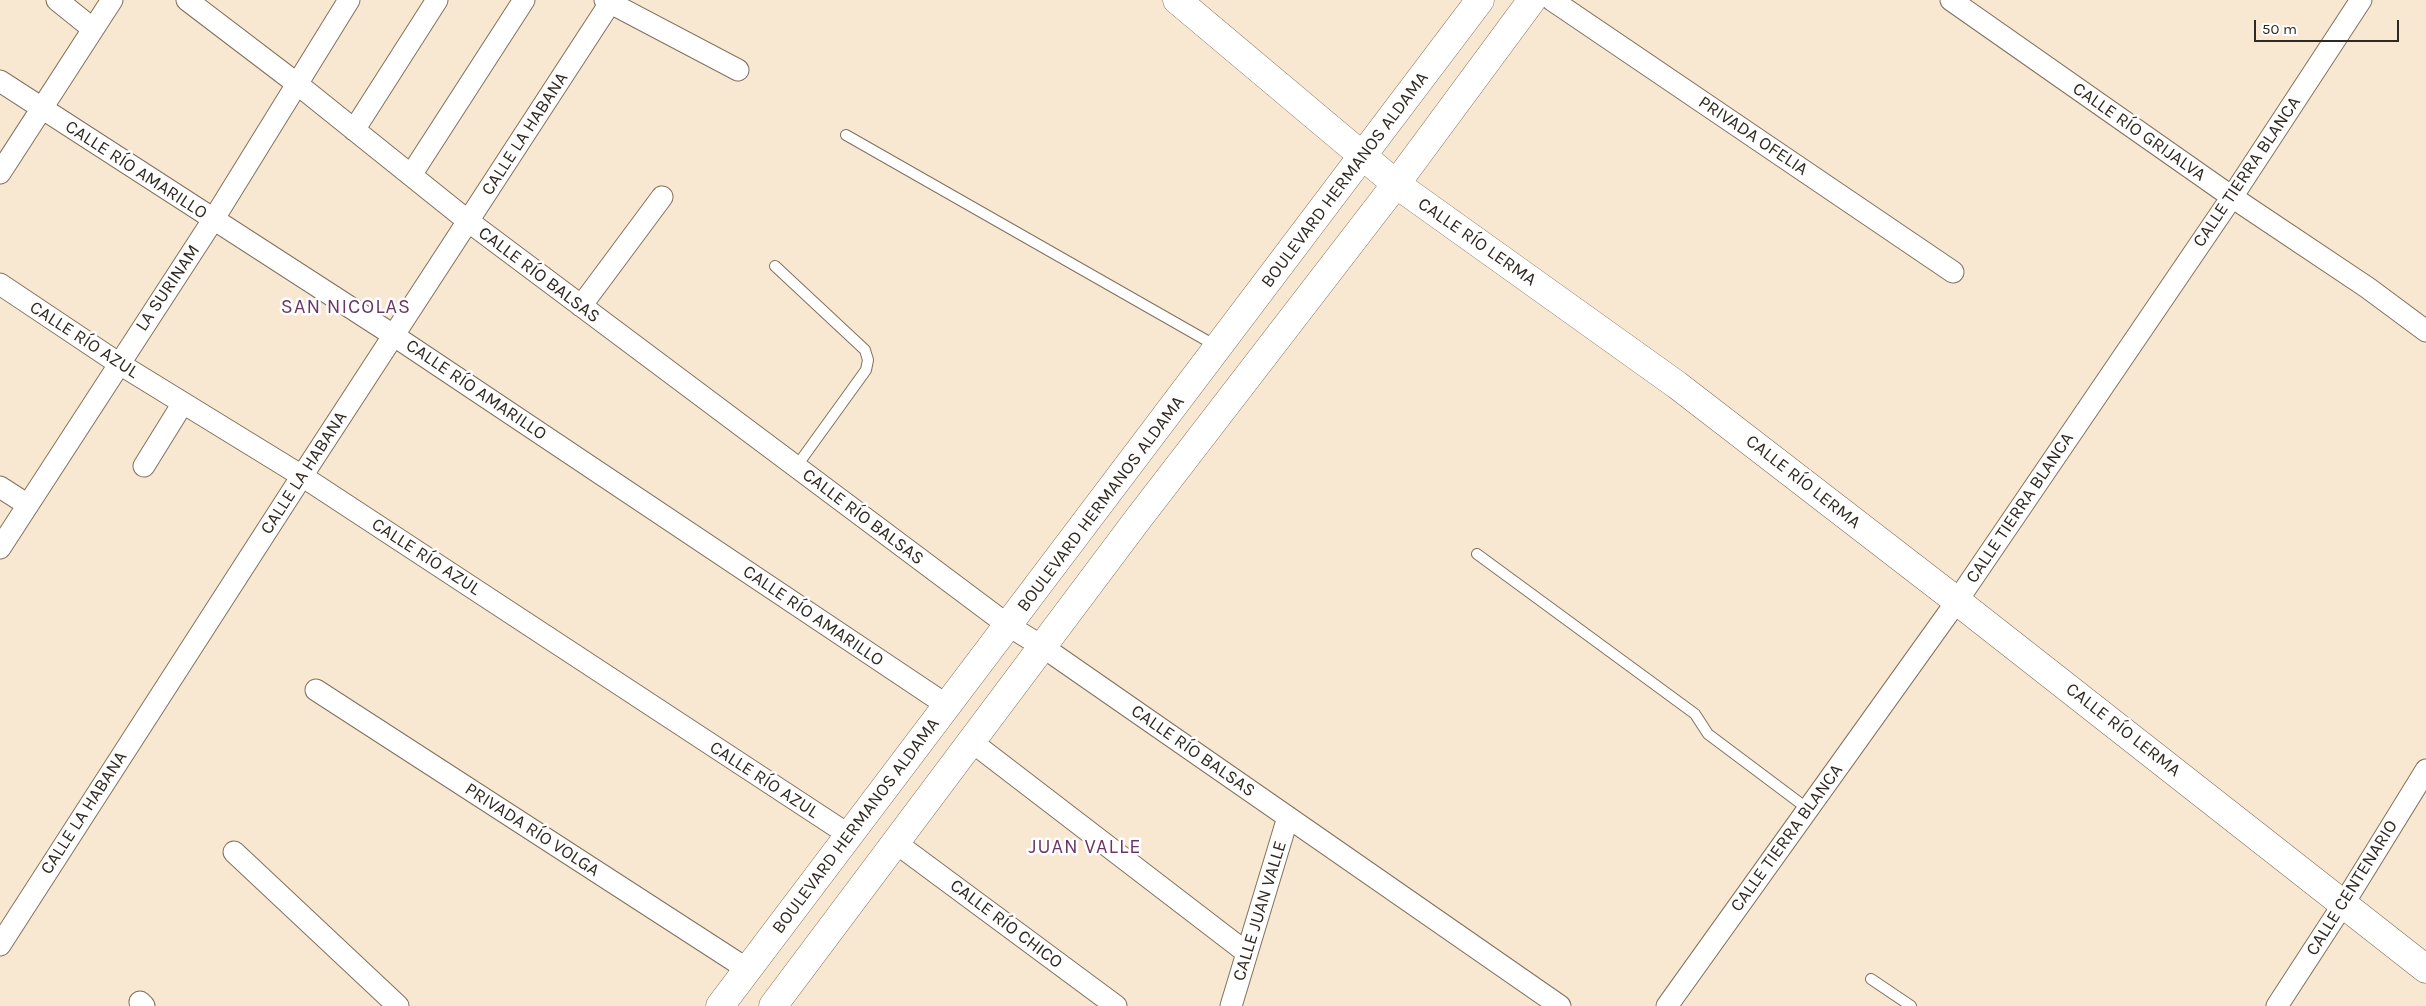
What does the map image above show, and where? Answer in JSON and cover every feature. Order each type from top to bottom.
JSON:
[{"type":"main road","name":"CALLE RÍO LERMA","points":[[1177,0],[1396,184],[1677,385],[1957,601],[2426,969]]},
{"type":"main road","name":"BOULEVARD HERMANOS ALDAMA","points":[[720,1006],[848,835],[1009,626],[1480,0]]},
{"type":"main road","points":[[773,1006],[1138,519],[1396,184],[1532,0]]},
{"type":"street","points":[[57,0],[93,29]]},
{"type":"street","points":[[0,173],[112,0]]},
{"type":"street","name":"CALLE RÍO BALSAS","points":[[187,0],[296,83],[468,221],[1009,626],[1043,647],[1560,1006]]},
{"type":"street","name":"LA SURINAM","points":[[0,548],[118,363],[213,220],[349,0]]},
{"type":"street","points":[[354,130],[437,0]]},
{"type":"street","points":[[411,176],[524,0]]},
{"type":"street","name":"PRIVADA OFELIA","points":[[1552,0],[1953,272]]},
{"type":"street","name":"CALLE RÍO GRIJALVA","points":[[1951,0],[2232,197],[2368,288],[2426,331]]},
{"type":"street","name":"CALLE TIERRA BLANCA","points":[[1667,1006],[1957,601],[2232,197],[2361,0]]},
{"type":"street","points":[[608,1],[738,70]]},
{"type":"street","name":"CALLE LA HABANA","points":[[0,945],[608,1]]},
{"type":"street","name":"CALLE RÍO AMARILLO","points":[[0,81],[213,220],[393,334],[948,706]]},
{"type":"street","points":[[581,306],[662,197]]},
{"type":"street","name":"CALLE RÍO AZUL","points":[[0,284],[118,363],[302,476],[848,835]]},
{"type":"street","points":[[144,466],[183,403]]},
{"type":"street","points":[[0,487],[28,505]]},
{"type":"street","name":"PRIVADA RÍO VOLGA","points":[[316,690],[748,969]]},
{"type":"street","points":[[972,742],[1247,953]]},
{"type":"street","name":"CALLE CENTENARIO","points":[[2277,1006],[2344,903],[2426,770]]},
{"type":"street","name":"CALLE JUAN VALLE","points":[[1231,1006],[1288,816]]},
{"type":"street","name":"CALLE RÍO CHICO","points":[[896,843],[1116,1006]]},
{"type":"street","points":[[234,852],[398,1006]]},
{"type":"lane","points":[[846,136],[1218,348]]},
{"type":"lane","points":[[776,266],[865,350],[868,360],[866,370],[796,467]]},
{"type":"lane","points":[[1477,554],[1695,714],[1708,734],[1808,809]]},
{"type":"lane","points":[[1871,979],[1911,1006]]},
{"type":"district","name":"SAN NICOLAS","points":[[346,307]]},
{"type":"district","name":"JUAN VALLE","points":[[1085,847]]}]
